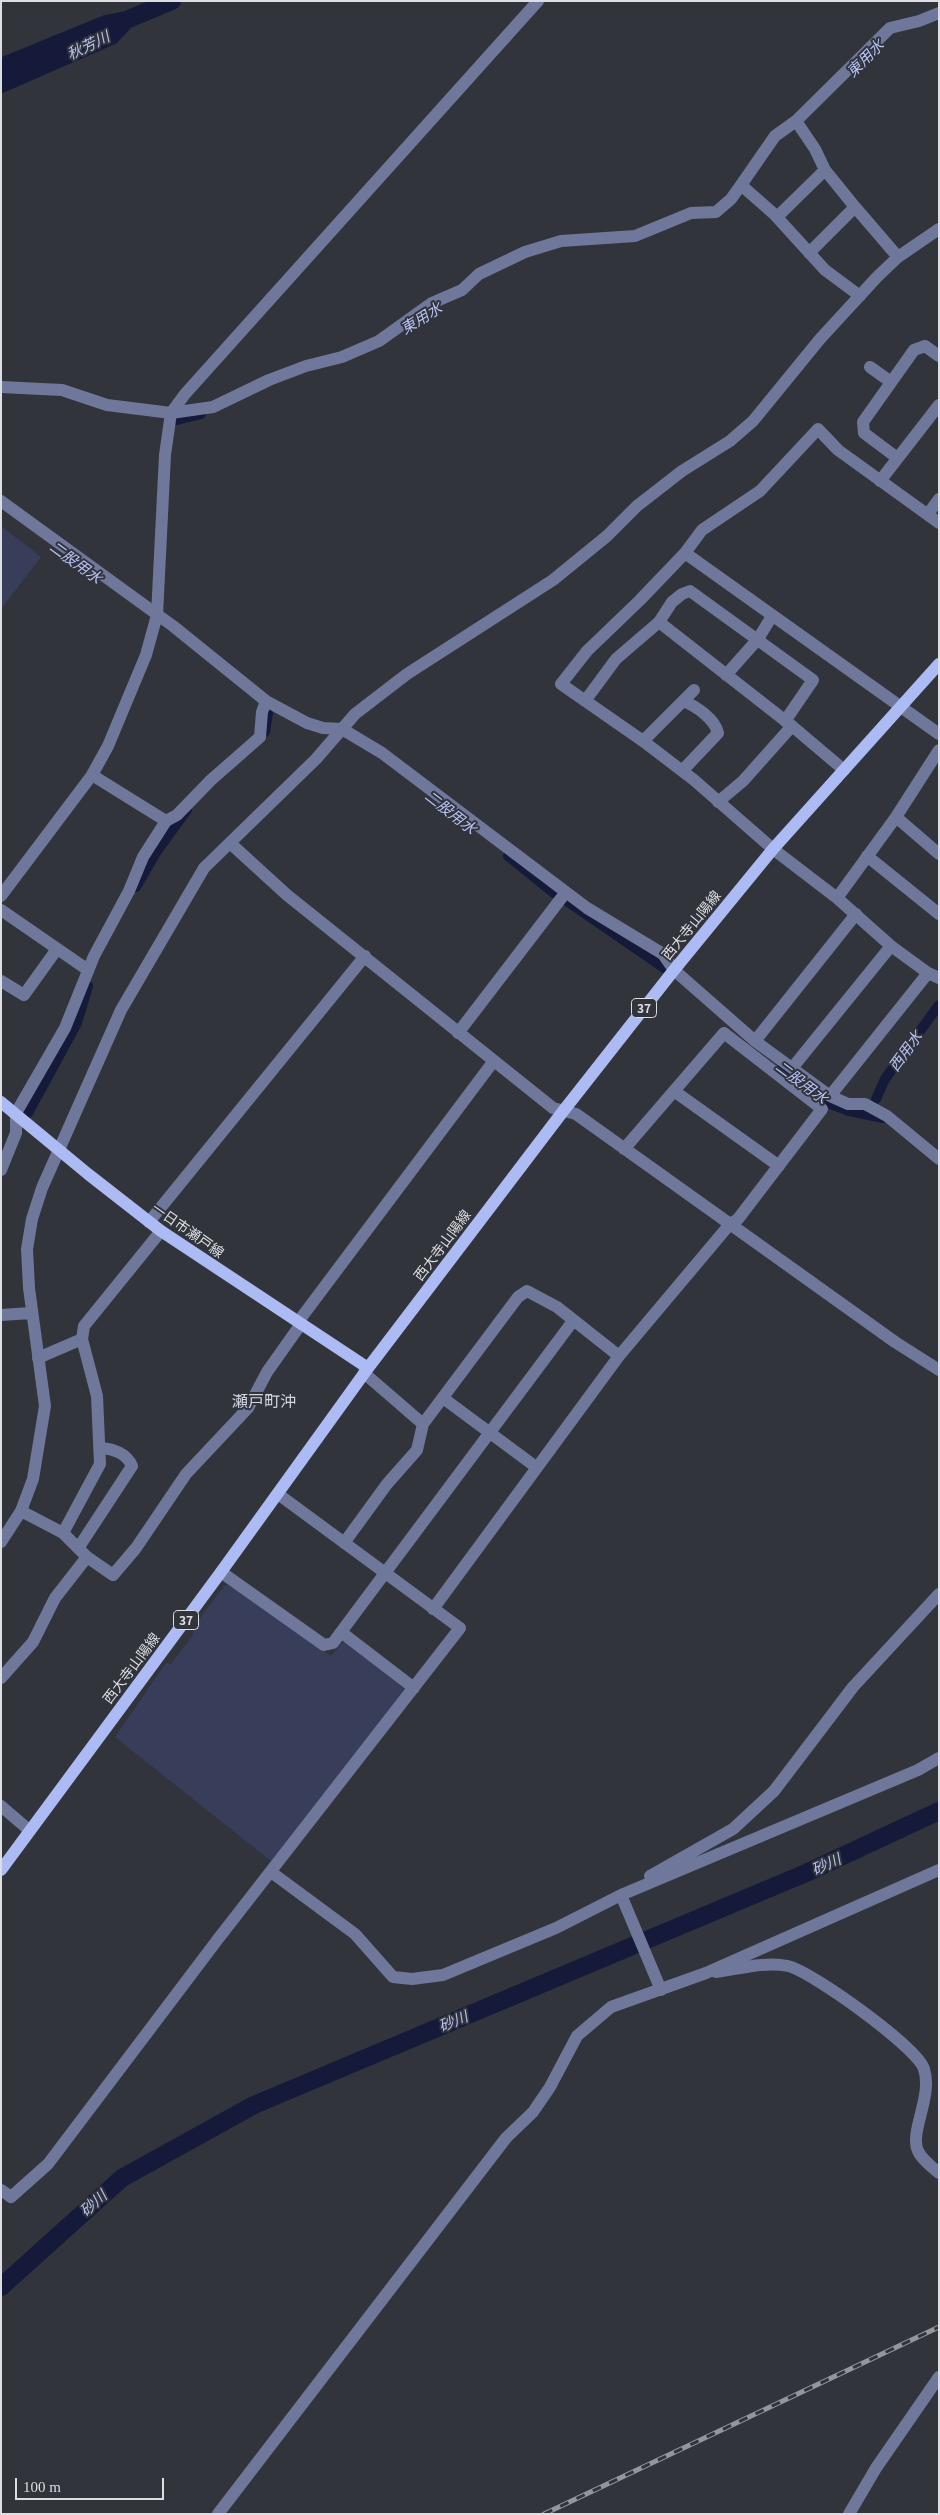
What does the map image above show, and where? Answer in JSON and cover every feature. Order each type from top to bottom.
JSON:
[{"type":"main road","name":"西大寺山陽線","points":[[1,1870],[278,1494],[366,1370],[564,1110],[674,970],[773,849],[939,664]]},
{"type":"main road","name":"一日市瀬戸線","points":[[1,1102],[149,1222],[366,1370]]},
{"type":"street","points":[[1,896],[92,775],[108,746],[146,654],[157,615],[165,454],[171,413],[185,394],[538,1]]},
{"type":"street","points":[[1,387],[62,390],[108,405],[171,413],[213,407],[269,380],[306,366],[342,356],[379,341],[432,303],[462,290],[478,274],[525,252],[561,241],[634,236],[691,213],[716,212],[731,199],[775,136],[796,121],[890,28],[919,21],[939,13]]},
{"type":"street","points":[[796,121],[815,149],[825,170],[898,256]]},
{"type":"street","points":[[777,216],[825,170]]},
{"type":"street","points":[[741,185],[777,216],[825,270],[860,296]]},
{"type":"street","points":[[809,253],[855,207]]},
{"type":"street","points":[[1,1542],[21,1511],[33,1479],[45,1406],[31,1313],[27,1249],[32,1219],[59,1149],[121,1010],[204,868],[316,759],[354,714],[407,674],[553,580],[652,494],[682,471],[730,440],[753,421],[820,339],[898,256],[939,229]]},
{"type":"street","points":[[896,457],[864,433],[863,422],[914,350],[926,346],[939,356]]},
{"type":"street","points":[[870,367],[891,382]]},
{"type":"street","points":[[880,481],[896,457],[939,405]]},
{"type":"street","points":[[830,1096],[934,976],[891,946],[837,898],[773,849],[682,771],[643,741],[561,684],[587,651],[685,553],[702,530],[760,491],[818,429],[838,450],[939,523]]},
{"type":"street","points":[[928,514],[939,499]]},
{"type":"street","points":[[1,501],[157,615],[266,701],[307,724],[324,728],[342,729],[382,752],[587,908],[663,954],[674,970],[755,1041],[793,1067],[830,1096],[848,1104],[865,1104],[880,1112],[939,1159]]},
{"type":"street","points":[[685,553],[939,734]]},
{"type":"street","points":[[584,701],[616,659],[660,622],[672,602],[682,594],[690,591],[813,680],[789,723],[744,780],[718,802]]},
{"type":"street","points":[[726,675],[758,639],[772,616]]},
{"type":"street","points":[[660,622],[789,723],[844,770]]},
{"type":"street","points":[[643,741],[694,690]]},
{"type":"street","points":[[1,1170],[16,1133],[16,1114],[65,1028],[88,970],[129,891],[143,857],[166,821],[177,815],[211,780],[260,737],[262,712],[266,701]]},
{"type":"street","points":[[682,771],[718,733],[716,727],[700,711],[683,701]]},
{"type":"street","points":[[837,898],[896,816],[939,750]]},
{"type":"street","points":[[92,775],[166,821]]},
{"type":"street","points":[[896,816],[939,854]]},
{"type":"street","points":[[230,843],[287,895],[553,1108],[576,1114],[895,1342],[939,1370]]},
{"type":"street","points":[[867,856],[939,914]]},
{"type":"street","points":[[458,1033],[566,892]]},
{"type":"street","points":[[1,910],[88,970]]},
{"type":"street","points":[[755,1041],[856,914]]},
{"type":"street","points":[[793,1067],[891,946]]},
{"type":"street","points":[[1,981],[24,994],[57,949]]},
{"type":"street","points":[[149,1222],[365,956]]},
{"type":"street","points":[[433,1609],[536,1466],[619,1356],[730,1224],[738,1219],[822,1109],[724,1033],[624,1149]]},
{"type":"street","points":[[21,1511],[63,1533],[83,1552],[113,1575],[136,1548],[186,1474],[248,1408],[267,1372],[299,1323],[494,1062]]},
{"type":"street","points":[[674,1091],[779,1166]]},
{"type":"street","points":[[63,1533],[97,1474],[100,1464],[101,1448],[97,1396],[82,1339],[84,1326],[162,1231]]},
{"type":"street","points":[[344,1542],[387,1484],[417,1450],[423,1424],[518,1297],[527,1292],[557,1307],[619,1356]]},
{"type":"street","points":[[1,1314],[31,1313]]},
{"type":"street","points":[[221,1572],[324,1645],[332,1643],[574,1321]]},
{"type":"street","points":[[38,1358],[82,1339]]},
{"type":"street","points":[[366,1370],[423,1424]]},
{"type":"street","points":[[443,1398],[536,1466]]},
{"type":"street","points":[[1,1678],[33,1642],[55,1598],[132,1466],[129,1459],[112,1449],[101,1448]]},
{"type":"street","points":[[1,2190],[11,2197],[48,2164],[218,1939],[460,1628],[278,1494]]},
{"type":"street","points":[[621,1895],[652,1874],[733,1829],[774,1791],[853,1687],[939,1594]]},
{"type":"street","points":[[341,1632],[414,1688]]},
{"type":"street","points":[[271,1872],[356,1934],[393,1977],[400,1979],[444,1975],[556,1928],[621,1895],[918,1770],[939,1758]]},
{"type":"street","points":[[1,1806],[29,1830]]},
{"type":"street","points":[[218,2514],[506,2138],[533,2112],[550,2087],[578,2036],[611,2007],[706,1973],[939,1870]]},
{"type":"street","points":[[621,1895],[662,1990]]},
{"type":"street","points":[[706,1973],[768,1965],[788,1966],[817,1981],[860,2010],[913,2052],[924,2068],[927,2088],[926,2102],[916,2138],[917,2150],[926,2162],[939,2173]]},
{"type":"street","points":[[849,2514],[876,2468],[939,2377]]},
{"type":"shaded area","points":[[1,526],[41,557],[1,609]]},
{"type":"shaded area","points":[[232,1585],[331,1656],[342,1643],[347,1642],[405,1690],[271,1861],[115,1737],[166,1663],[171,1664],[193,1635],[194,1626],[224,1586]]},
{"type":"waterway","name":"秋芳川","points":[[1,84],[111,36],[126,20],[172,1]]},
{"type":"waterway","points":[[1,67],[106,24],[126,20]]},
{"type":"waterway","name":"東用水","points":[[177,420],[201,414]]},
{"type":"waterway","points":[[265,732],[269,707]]},
{"type":"waterway","points":[[136,887],[157,851],[187,810]]},
{"type":"waterway","name":"二股用水","points":[[508,856],[554,893]]},
{"type":"waterway","name":"二股用水","points":[[568,902],[664,968]]},
{"type":"waterway","points":[[28,1113],[77,1023],[88,986]]},
{"type":"waterway","name":"西用水","points":[[876,1099],[885,1079],[939,1005]]},
{"type":"waterway","name":"二股用水","points":[[782,1068],[831,1104],[849,1111],[883,1118]]},
{"type":"waterway","name":"砂川","points":[[1,2287],[122,2178],[254,2105],[806,1873],[939,1811]]},
{"type":"railway","points":[[544,2514],[939,2327]]},
{"type":"district","name":"瀬戸町沖","points":[[264,1401]]}]
